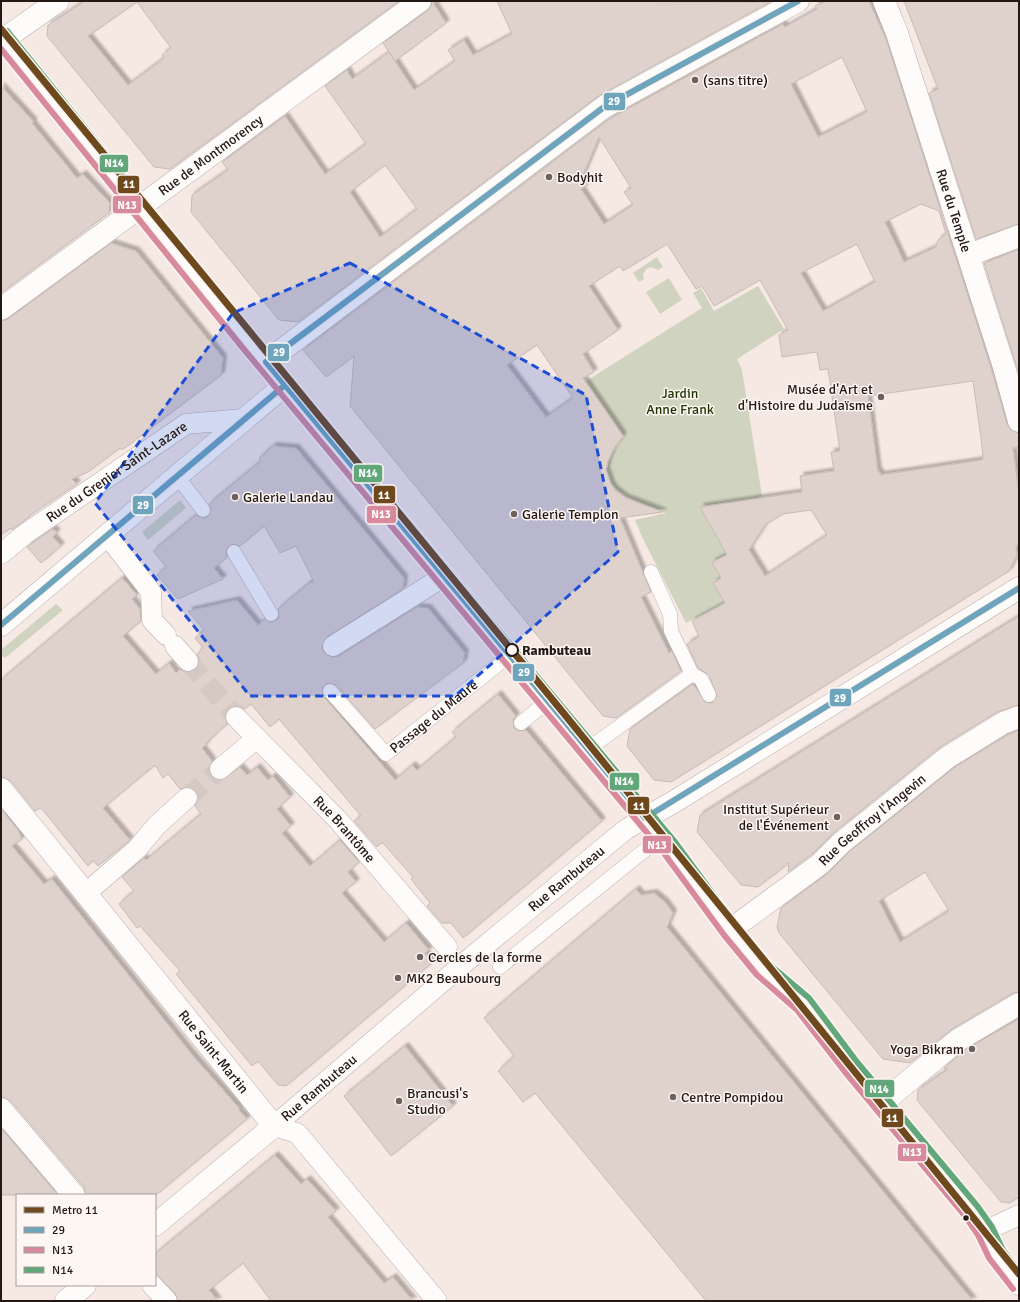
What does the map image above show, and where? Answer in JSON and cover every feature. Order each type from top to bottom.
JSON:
[{"type":"street","points":[[58,1],[2,39],[266,362],[661,837],[730,930],[763,970],[803,1004],[883,1106],[972,1212],[985,1232],[996,1254],[1019,1284]]},
{"type":"street","name":"Rue de Montmorency","points":[[1,309],[420,1]]},
{"type":"street","points":[[266,362],[604,107],[798,1]]},
{"type":"street","name":"Rue du Temple","points":[[884,1],[897,33],[1004,367],[1019,421]]},
{"type":"street","points":[[968,255],[1019,236]]},
{"type":"street","points":[[1,624],[285,385]]},
{"type":"street","name":"Rue du Grenier Saint-Lazare","points":[[1,554],[25,534],[186,424],[244,419]]},
{"type":"street","points":[[107,535],[151,592],[152,620],[188,661]]},
{"type":"street","points":[[333,646],[435,582],[443,575]]},
{"type":"street","name":"Rue Rambuteau","points":[[156,1224],[624,830],[672,803],[1019,588]]},
{"type":"street","name":"Rue Brantôme","points":[[236,716],[338,820],[447,947],[454,941],[463,965]]},
{"type":"street","name":"Rue Geoffroy l'Angevin","points":[[730,930],[820,864],[841,844],[948,757],[1003,723],[1019,717]]},
{"type":"street","points":[[220,769],[256,738]]},
{"type":"street","name":"Rue Saint-Martin","points":[[1,789],[274,1126]]},
{"type":"street","points":[[85,894],[137,849],[157,825],[187,798]]},
{"type":"street","points":[[883,1106],[893,1094],[958,1040],[1019,1004]]},
{"type":"street","points":[[1,1109],[73,1194]]},
{"type":"street","points":[[274,1126],[298,1133],[437,1301]]},
{"type":"street","points":[[985,1232],[1019,1215]]},
{"type":"street","points":[[66,1301],[83,1286]]},
{"type":"street","points":[[153,1286],[167,1301]]},
{"type":"lane","points":[[179,474],[206,507]]},
{"type":"lane","points":[[234,552],[271,614]]},
{"type":"lane","points":[[651,572],[670,614],[671,631],[692,674],[701,679],[709,694]]},
{"type":"lane","name":"Passage du Maure","points":[[330,691],[386,754],[510,655]]},
{"type":"lane","points":[[588,749],[692,674]]},
{"type":"lane","points":[[521,724],[548,701]]},
{"type":"lane","points":[[500,967],[661,837]]},
{"type":"highlighted area","points":[[350,263],[586,395],[618,552],[455,696],[250,696],[95,503],[233,313]]},
{"type":"green space","points":[[657,257],[663,267],[658,270],[651,267],[646,269],[643,275],[644,279],[639,282],[633,273]]},
{"type":"green space","points":[[669,278],[682,300],[660,314],[646,292]]},
{"type":"green space","name":"Jardin Anne Frank","points":[[758,286],[784,329],[737,359],[742,370],[762,496],[756,499],[700,507],[736,570],[713,583],[725,603],[686,623],[642,537],[635,520],[666,513],[647,506],[625,495],[616,488],[610,480],[607,471],[609,460],[624,436],[586,381],[702,308],[693,293],[701,288],[714,311]]},
{"type":"green space","points":[[180,500],[186,508],[148,540],[142,532]]},
{"type":"green space","points":[[56,604],[63,610],[5,658],[1,655],[1,650]]},
{"type":"building","points":[[85,1],[399,1],[170,169],[154,167],[47,36],[48,25]],"holes":[[[137,2],[171,48],[162,55],[164,58],[128,85],[88,36]]]},
{"type":"building","points":[[432,1],[446,23],[395,61],[383,43],[427,11],[431,6]]},
{"type":"building","points":[[497,1],[770,2],[597,97],[298,322],[279,320],[191,212],[192,195],[228,170],[222,162],[285,116],[325,174],[366,144],[325,86],[347,70],[352,79],[389,52],[414,90],[455,61],[448,50],[464,40],[473,55],[512,34]],"holes":[[[385,165],[417,209],[380,237],[350,192]]]},
{"type":"building","points":[[826,1],[869,1],[886,39],[992,371],[1007,424],[1011,430],[1019,433],[1019,447],[1013,448],[1019,496],[1019,544],[1016,546],[1017,555],[1009,571],[671,782],[654,780],[627,746],[630,729],[693,684],[705,702],[712,703],[717,696],[709,675],[698,668],[687,644],[699,637],[692,621],[725,603],[713,583],[721,578],[712,562],[727,555],[700,507],[802,492],[800,476],[834,471],[831,452],[840,451],[828,369],[820,370],[817,352],[782,357],[779,335],[788,330],[760,280],[714,306],[702,286],[696,289],[667,244],[623,271],[620,266],[589,286],[618,330],[583,354],[594,372],[583,378],[623,436],[614,448],[608,461],[606,470],[611,484],[615,490],[626,498],[663,512],[620,518],[651,592],[641,597],[669,653],[672,651],[681,671],[616,718],[603,716],[350,406],[354,356],[326,377],[303,350],[611,118],[783,24],[785,27],[817,9],[815,6]],"holes":[[[842,57],[867,112],[818,137],[791,84]],[[599,137],[631,188],[624,192],[633,205],[604,224],[581,189],[588,185],[582,177]],[[921,204],[939,211],[946,234],[938,240],[936,247],[904,262],[885,222]],[[857,244],[875,282],[823,311],[801,273]],[[537,345],[573,398],[546,417],[507,365]],[[973,381],[981,438],[982,460],[880,475],[880,472],[878,472],[868,396]],[[811,510],[827,535],[765,576],[749,550],[765,525],[783,514]]]},
{"type":"building","points":[[904,1],[1019,1],[1019,224],[976,239],[929,93],[938,89]]},
{"type":"building","points":[[1,86],[34,122],[32,123],[77,178],[83,174],[110,203],[109,213],[1,293]]},
{"type":"building","points":[[111,243],[136,251],[223,358],[221,375],[122,450],[120,448],[88,472],[72,479],[77,484],[29,516],[12,530],[11,528],[1,535],[1,321],[8,319]]},
{"type":"building","points":[[1019,249],[1019,374],[984,263]]},
{"type":"building","points":[[273,446],[296,448],[404,578],[403,589],[327,637],[322,646],[324,652],[333,657],[339,656],[417,607],[428,608],[465,653],[463,663],[375,729],[336,685],[328,683],[322,688],[324,697],[395,780],[412,765],[417,770],[456,737],[452,732],[498,694],[516,716],[513,720],[514,728],[518,731],[526,730],[602,821],[463,938],[451,923],[442,923],[427,906],[430,903],[411,879],[413,877],[382,842],[377,847],[354,821],[361,816],[279,719],[270,727],[251,704],[245,709],[239,706],[228,709],[225,714],[227,724],[202,748],[212,761],[209,771],[211,776],[216,780],[222,780],[240,767],[247,775],[257,767],[268,780],[273,776],[290,797],[277,809],[291,826],[282,833],[310,866],[340,840],[359,862],[348,872],[356,882],[342,893],[384,942],[406,923],[429,950],[425,953],[433,962],[286,1086],[278,1085],[258,1061],[252,1066],[176,974],[180,971],[140,926],[137,928],[119,904],[134,891],[122,877],[144,858],[146,860],[201,814],[195,806],[198,796],[195,790],[190,787],[180,789],[168,774],[163,778],[155,765],[103,808],[130,840],[98,866],[93,860],[88,866],[42,809],[40,808],[35,811],[11,781],[1,777],[1,680],[122,578],[137,595],[132,599],[140,609],[141,621],[123,636],[156,674],[169,663],[176,673],[180,669],[185,672],[191,672],[199,665],[197,654],[203,648],[195,638],[204,630],[188,611],[237,600],[258,625],[265,619],[272,622],[279,618],[278,609],[309,583],[314,582],[296,546],[280,553],[264,526],[240,546],[233,544],[227,548],[227,557],[214,568],[223,579],[178,599],[157,575],[166,567],[153,551],[196,515],[204,518],[208,516],[211,509],[209,504],[261,461],[259,458]]},
{"type":"building","points":[[52,529],[57,532],[53,537],[61,546],[41,563],[27,547]]},
{"type":"building","points":[[1019,616],[1019,705],[997,712],[940,747],[833,833],[812,854],[788,872],[789,863],[758,887],[741,885],[697,832],[700,815]]},
{"type":"building","points":[[1019,730],[1019,992],[1013,993],[952,1029],[910,1063],[883,1059],[779,933],[777,927],[781,908],[827,874],[849,852],[955,767],[1009,734]],"holes":[[[925,872],[949,911],[900,942],[879,901]]]},
{"type":"building","points":[[1,809],[18,830],[22,839],[12,846],[44,884],[52,879],[194,1057],[247,1119],[156,1195],[86,1194],[84,1187],[11,1101],[1,1097]]},
{"type":"building","name":"Centre Pompidou","points":[[636,889],[641,895],[654,893],[665,902],[673,913],[667,927],[973,1301],[706,1301],[535,1093],[523,1102],[498,1071],[514,1056],[484,1018]]},
{"type":"building","points":[[1019,1019],[1019,1197],[1010,1203],[1001,1202],[917,1100],[918,1090],[948,1069],[944,1068],[965,1050]]},
{"type":"building","name":"Brancusi's Studio","points":[[405,1046],[453,1106],[391,1156],[344,1096]]},
{"type":"building","points":[[1,1128],[57,1194],[1,1195]]},
{"type":"building","points":[[275,1155],[301,1184],[307,1179],[336,1211],[328,1217],[384,1283],[393,1277],[413,1301],[271,1301],[243,1263],[209,1290],[218,1301],[178,1301],[175,1293],[156,1275],[156,1253]]},
{"type":"tunnel","points":[[188,661],[236,717]]},
{"type":"tunnel","points":[[187,798],[220,769]]},
{"type":"metro line","name":"11","points":[[1,29],[561,710],[1019,1274]]},
{"type":"transit line","name":"29","points":[[798,1],[604,107],[266,362],[645,818],[1019,588]]},
{"type":"transit line","name":"N14","points":[[7,31],[254,337],[675,842],[736,925],[769,964],[809,998],[857,1062],[978,1207],[992,1227],[1003,1250],[1019,1271]]},
{"type":"transit line","name":"N13","points":[[1,49],[242,347],[663,852],[724,935],[757,975],[797,1010],[845,1072],[966,1217],[978,1235],[989,1258],[1013,1289]]},
{"type":"transit line","name":"29","points":[[1,625],[285,385]]},
{"type":"place","name":"(sans titre)","points":[[695,80]]},
{"type":"place","name":"Bodyhit","points":[[549,177]]},
{"type":"place","name":"Musée d'Art et d'Histoire du Judaïsme","points":[[881,397]]},
{"type":"place","name":"Galerie Landau","points":[[235,497]]},
{"type":"place","name":"Galerie Templon","points":[[514,514]]},
{"type":"place","name":"Rambuteau","points":[[512,650]]},
{"type":"place","name":"Institut Supérieur de l'Événement","points":[[837,817]]},
{"type":"place","name":"Cercles de la forme","points":[[420,957]]},
{"type":"place","name":"MK2 Beaubourg","points":[[398,978]]},
{"type":"place","name":"Yoga Bikram","points":[[972,1049]]},
{"type":"place","name":"Centre Pompidou","points":[[673,1097]]},
{"type":"place","name":"Brancusi's Studio","points":[[399,1101]]}]
